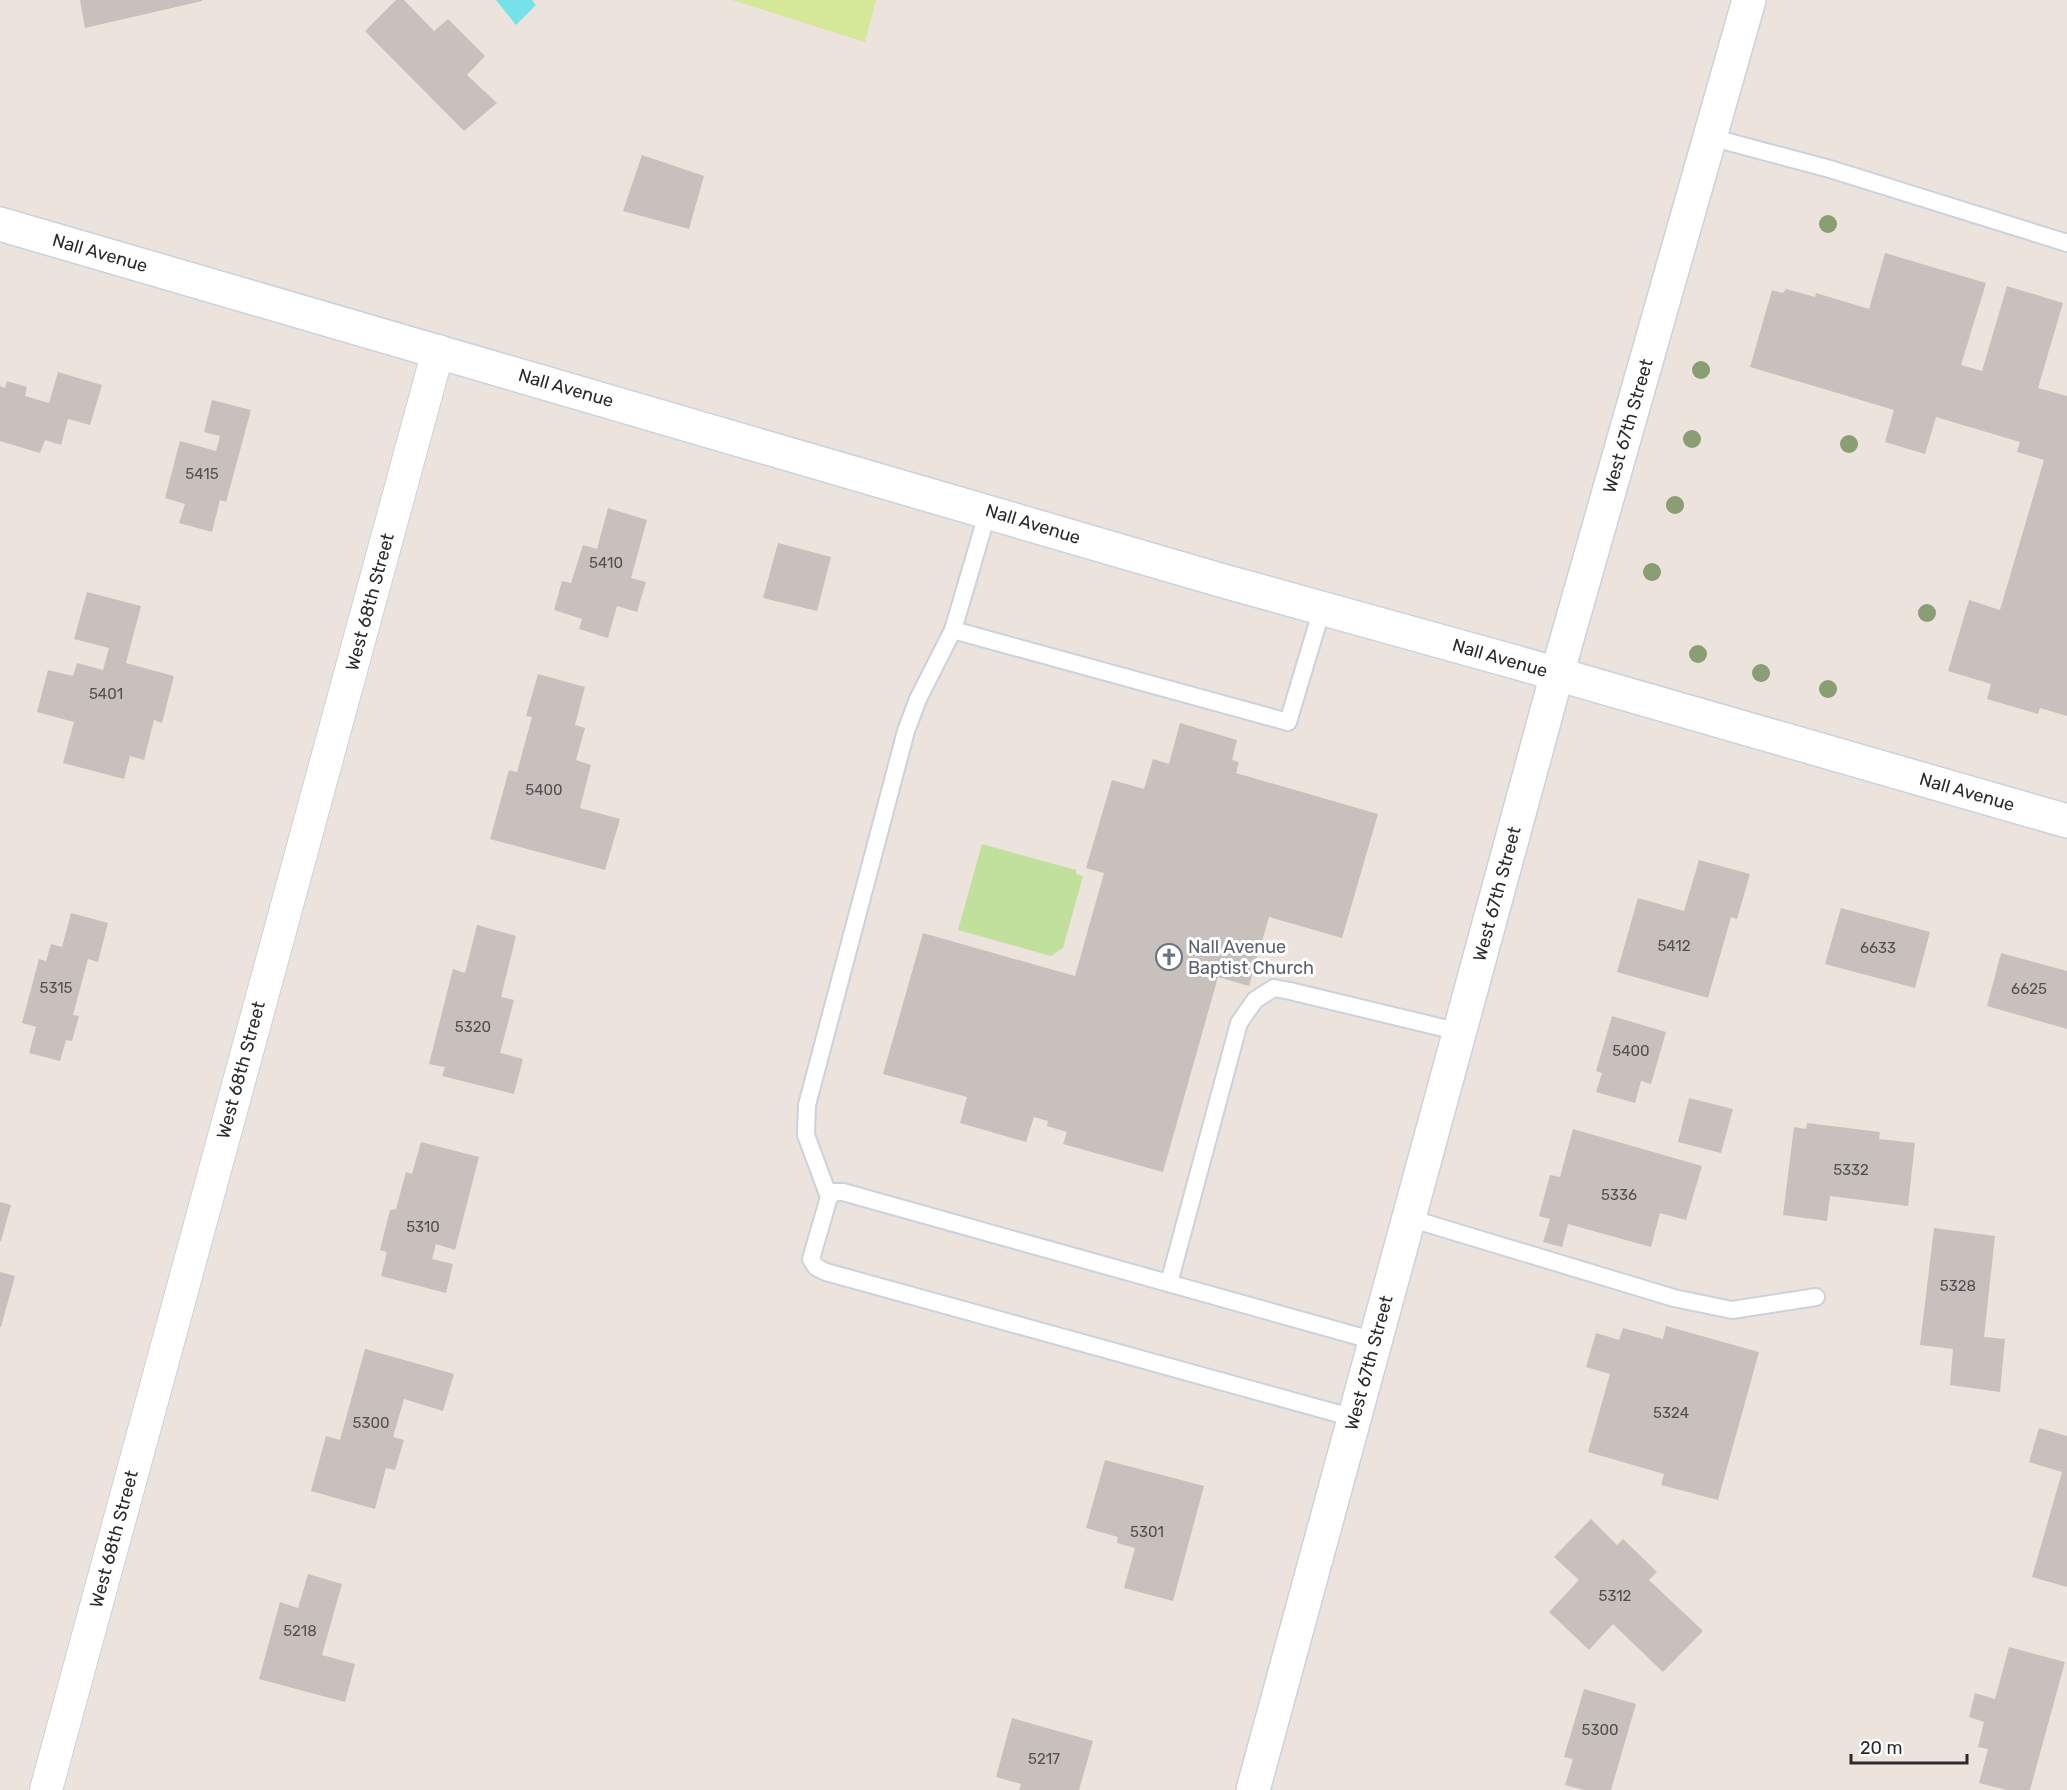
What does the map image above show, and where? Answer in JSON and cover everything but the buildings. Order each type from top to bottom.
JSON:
[{"type":"main road","name":"West 67th Street","points":[[1253,1790],[1557,674],[1749,0]]},
{"type":"main road","name":"Nall Avenue","points":[[0,224],[1322,609],[1557,674],[2067,821]]},
{"type":"street","name":"West 68th Street","points":[[46,1790],[438,351]]},
{"type":"lane","points":[[1710,137],[1819,166],[2067,243]]},
{"type":"lane","points":[[988,511],[953,630],[918,699],[906,731],[807,1105],[806,1135],[836,1194],[812,1259],[816,1267],[826,1272],[1354,1418]]},
{"type":"lane","points":[[953,630],[1288,722],[1322,609]]},
{"type":"lane","points":[[1168,1283],[1239,1023],[1255,1000],[1274,988],[1460,1032]]},
{"type":"lane","points":[[836,1194],[1375,1341]]},
{"type":"lane","points":[[1409,1218],[1674,1298],[1732,1310],[1816,1297]]},
{"type":"green space","points":[[732,0],[876,0],[865,42]]},
{"type":"green space","points":[[982,844],[1076,870],[1076,874],[1083,876],[1063,948],[1051,956],[958,930]]},
{"type":"water","points":[[496,0],[532,0],[536,5],[516,25]]},
{"type":"place","name":"Nall Avenue Baptist Church","points":[[1169,957]]}]
